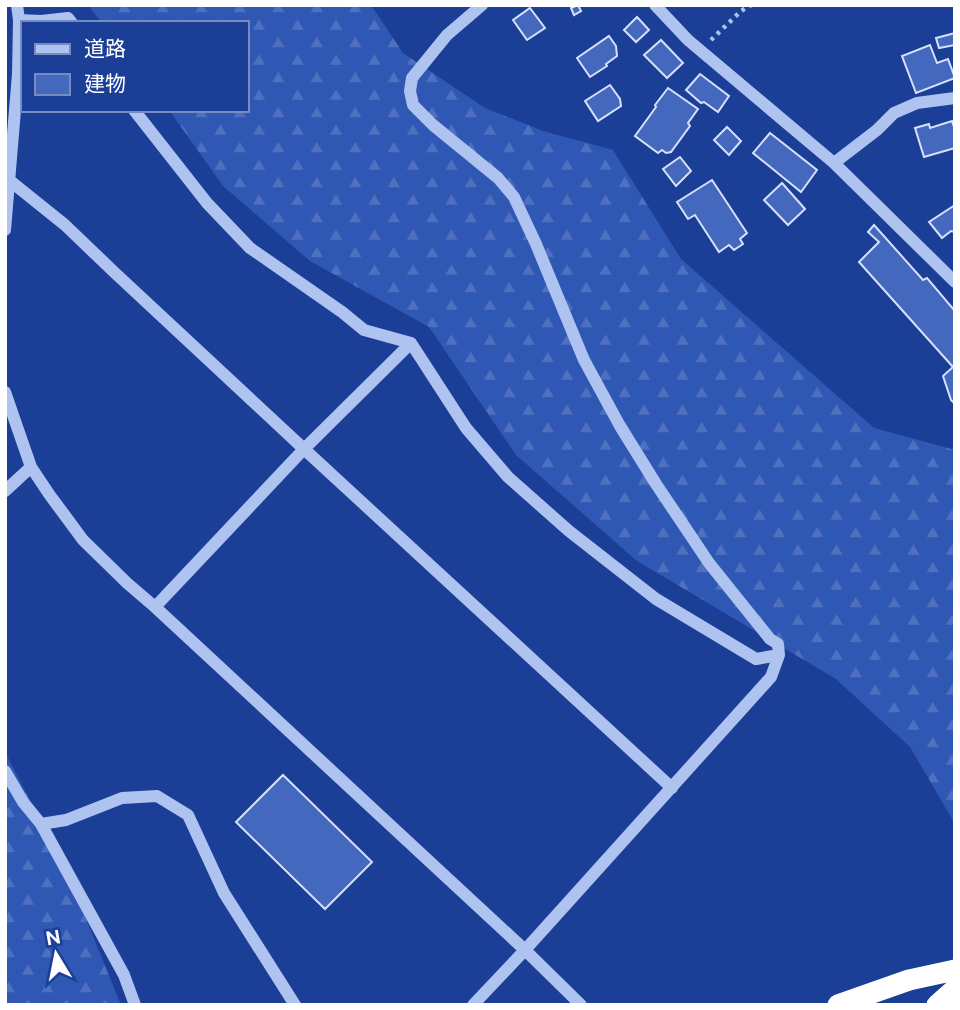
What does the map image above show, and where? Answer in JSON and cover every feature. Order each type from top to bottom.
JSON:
[{"type":"highway","points":[[838,1005],[909,980],[955,970]]},
{"type":"highway","points":[[937,1005],[955,989]]},
{"type":"street","points":[[5,230],[18,74],[17,5]]},
{"type":"street","points":[[473,1005],[772,677],[779,655],[778,644],[770,639],[709,563],[620,425],[584,360],[514,197],[498,178],[433,125],[413,105],[410,91],[412,78],[447,35],[482,5]]},
{"type":"street","points":[[656,5],[688,40],[834,163],[955,282]]},
{"type":"street","points":[[19,20],[68,18],[70,21]]},
{"type":"street","points":[[834,163],[877,130],[894,113],[917,103],[955,98]]},
{"type":"street","points":[[136,112],[207,203],[250,248],[365,330],[411,343],[466,428],[508,477],[569,531],[656,599],[756,659],[779,655]]},
{"type":"street","points":[[9,180],[65,225],[671,788]]},
{"type":"street","points":[[155,607],[304,449],[411,343]]},
{"type":"street","points":[[5,393],[30,467],[83,540],[581,1005]]},
{"type":"street","points":[[5,491],[30,467]]},
{"type":"street","points":[[5,771],[23,802],[41,824],[124,975],[135,1005]]},
{"type":"street","points":[[41,824],[65,820],[122,797],[157,796],[188,814],[224,893],[295,1005]]},
{"type":"path","points":[[700,50],[741,11],[751,5]]},
{"type":"green space","points":[[88,5],[371,5],[403,53],[485,108],[543,131],[613,150],[681,259],[874,428],[955,450],[955,824],[910,747],[836,679],[637,561],[516,455],[429,327],[310,261],[223,186],[170,112],[248,112],[248,21],[100,21]]},
{"type":"green space","points":[[5,752],[66,870],[121,1005],[5,1005]]},
{"type":"building","points":[[578,5],[581,11],[574,15],[571,8]]},
{"type":"building","points":[[530,8],[545,28],[527,40],[513,20]]},
{"type":"building","points":[[637,17],[649,30],[636,42],[624,30]]},
{"type":"building","points":[[955,33],[955,45],[939,48],[936,38]]},
{"type":"building","points":[[609,36],[616,46],[617,56],[590,77],[577,58]]},
{"type":"building","points":[[661,40],[683,63],[667,78],[644,55]]},
{"type":"building","points":[[930,45],[937,63],[948,59],[955,78],[916,93],[902,56]]},
{"type":"building","points":[[700,74],[729,96],[718,112],[704,102],[701,103],[686,90]]},
{"type":"building","points":[[610,85],[620,99],[621,106],[598,121],[585,101]]},
{"type":"building","points":[[668,88],[698,109],[688,123],[690,126],[671,152],[662,150],[658,153],[635,136]]},
{"type":"building","points":[[952,121],[955,148],[924,157],[915,128],[929,124],[930,128]]},
{"type":"building","points":[[727,127],[741,141],[729,155],[714,140]]},
{"type":"building","points":[[770,133],[817,170],[801,192],[753,153]]},
{"type":"building","points":[[680,157],[691,171],[676,186],[663,169]]},
{"type":"building","points":[[712,180],[747,233],[740,239],[743,244],[734,250],[729,245],[719,252],[695,215],[688,219],[677,202]]},
{"type":"building","points":[[782,183],[805,209],[788,225],[764,200]]},
{"type":"building","points":[[955,205],[955,232],[951,231],[942,238],[929,222]]},
{"type":"building","points":[[874,225],[923,280],[927,278],[955,311],[955,404],[951,400],[943,376],[953,367],[859,262],[879,242],[868,232]]},
{"type":"building","points":[[283,775],[372,862],[325,909],[236,822]]}]
